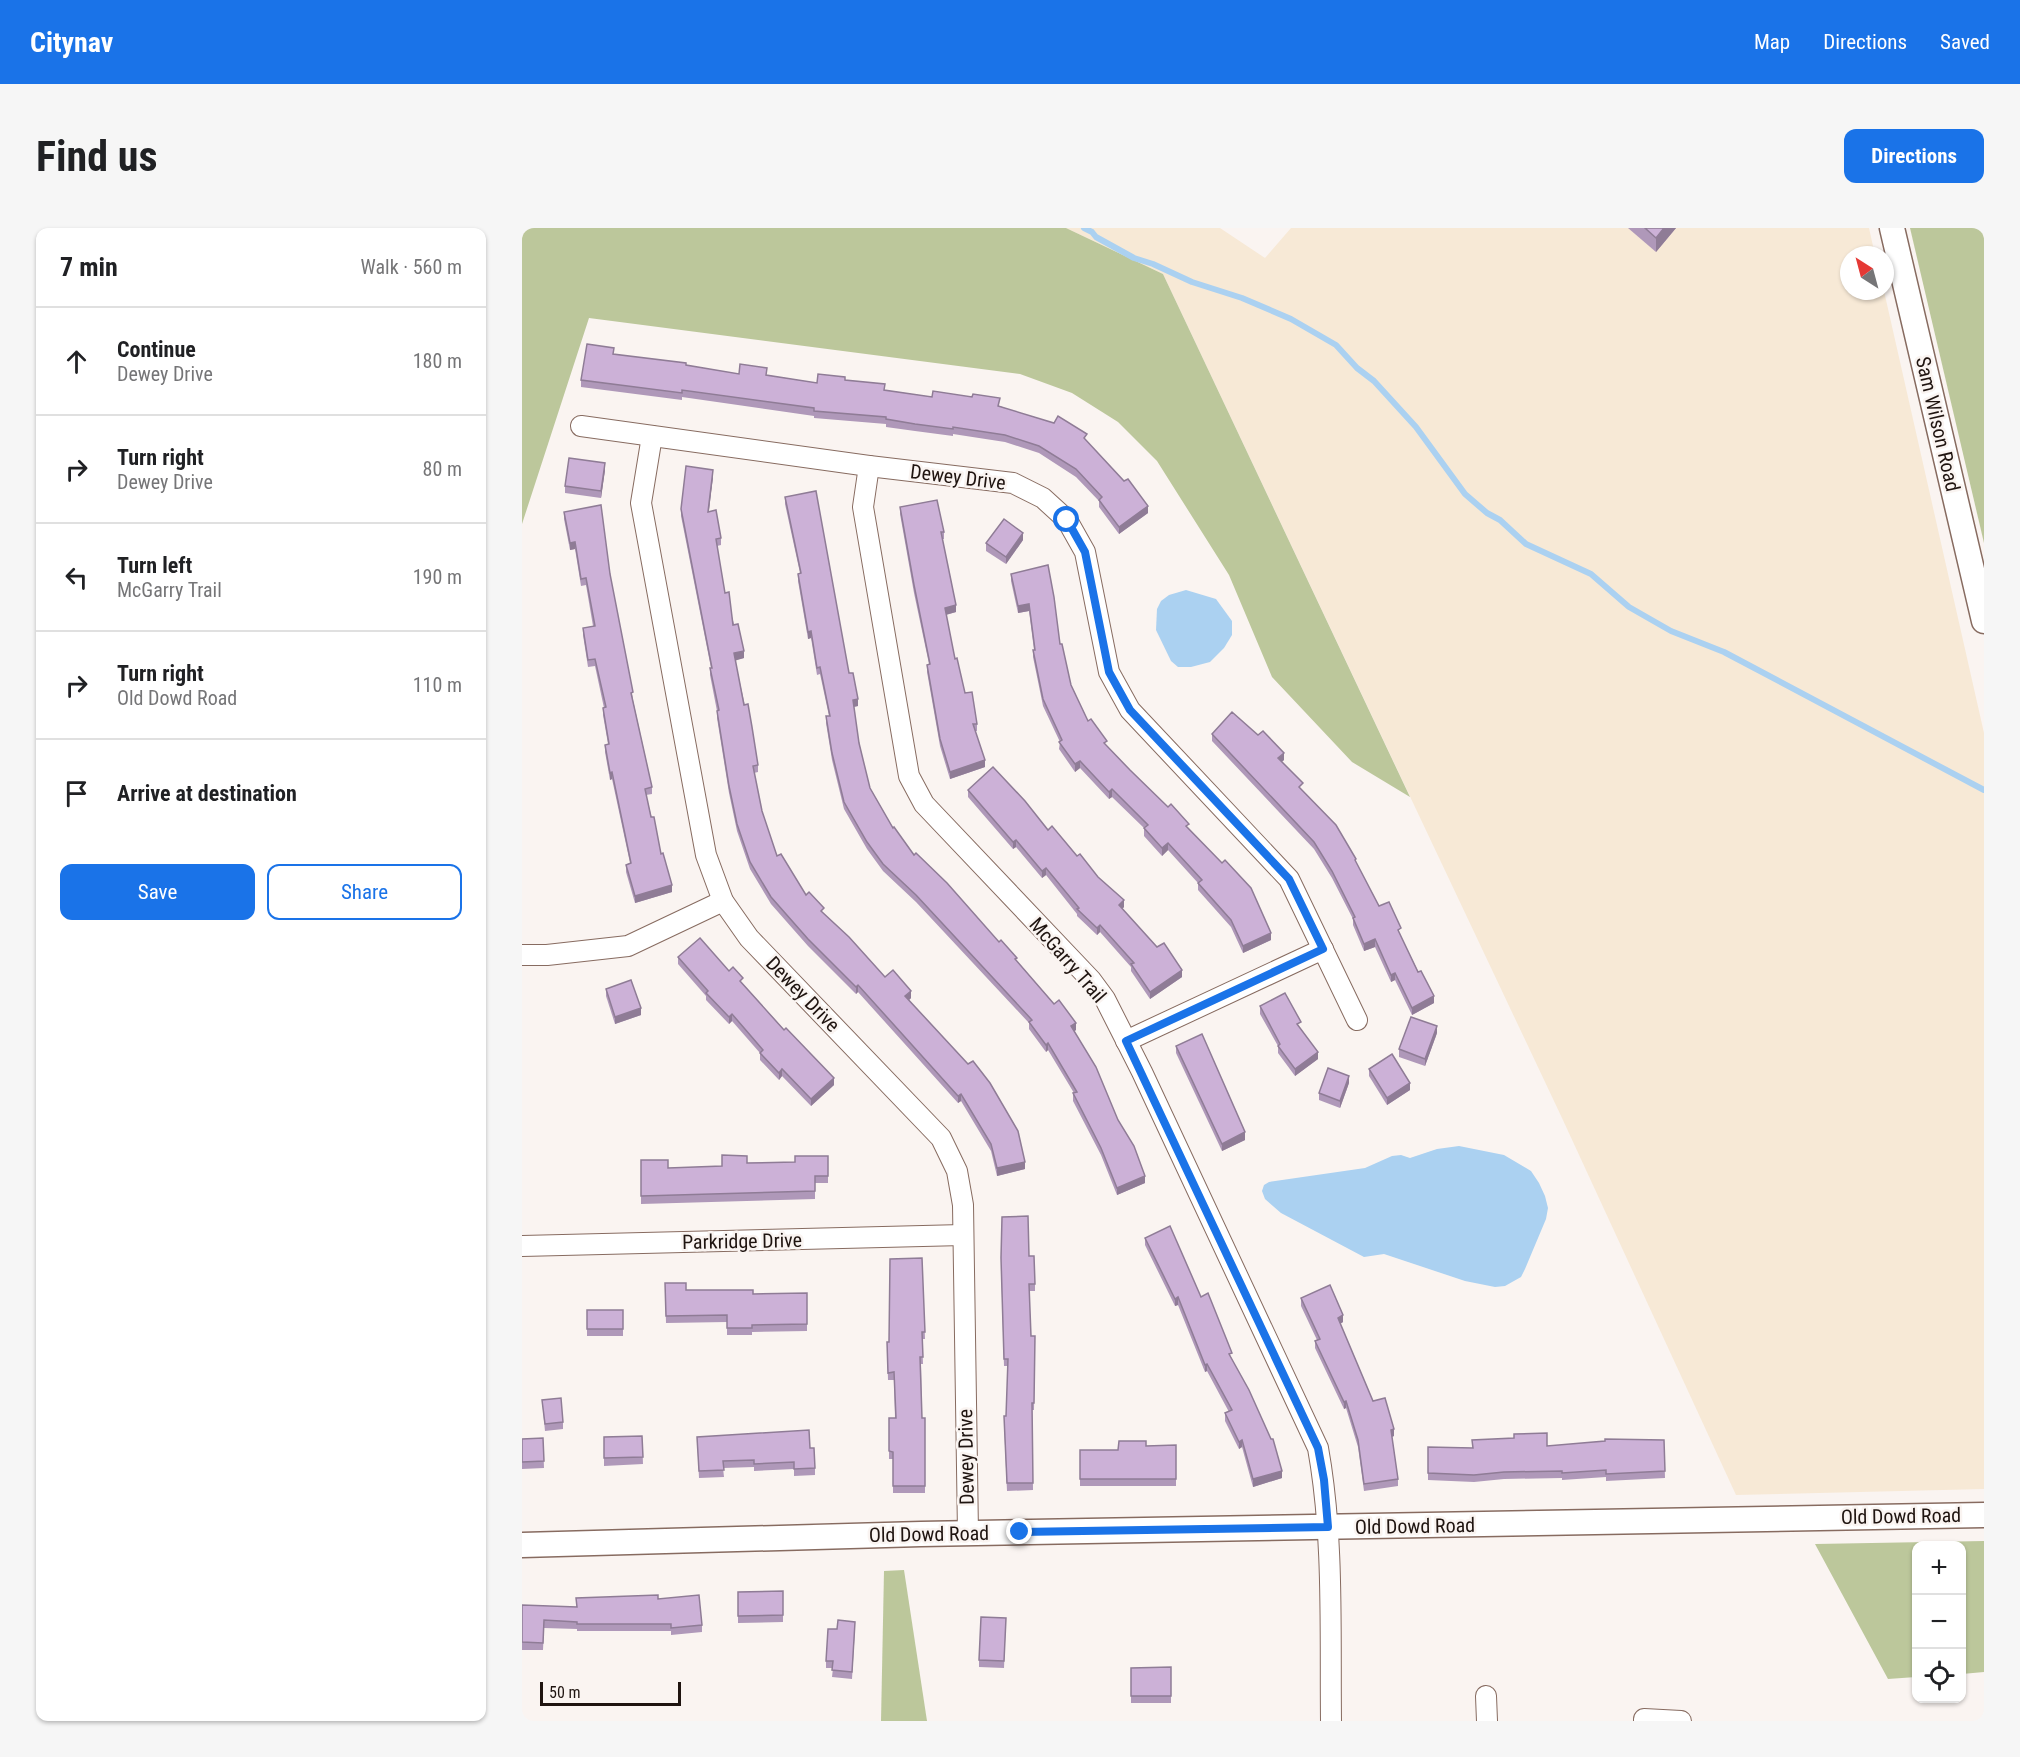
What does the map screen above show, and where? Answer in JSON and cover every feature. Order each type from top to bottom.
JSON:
[{"type":"street","name":"Sam Wilson Road","points":[[1892,228],[1984,621]]},
{"type":"street","name":"Dewey Drive","points":[[581,426],[869,466],[1012,483],[1043,498],[1067,520],[1085,552],[1109,672],[1130,710],[1289,879],[1357,1020]]},
{"type":"street","name":"Dewey Drive","points":[[652,436],[641,503],[706,855],[723,901],[749,938],[941,1138],[957,1171],[963,1205],[968,1533]]},
{"type":"street","name":"McGarry Trail","points":[[869,466],[863,507],[909,776],[924,804],[1091,980],[1105,999],[1318,1448],[1324,1480],[1328,1527],[1331,1721]]},
{"type":"street","points":[[522,955],[579,952],[628,946],[723,901]]},
{"type":"street","points":[[1126,1041],[1323,949]]},
{"type":"street","name":"Parkridge Drive","points":[[522,1246],[963,1235]]},
{"type":"street","name":"Old Dowd Road","points":[[522,1545],[968,1533],[1984,1515]]},
{"type":"street","points":[[1486,1696],[1487,1721]]},
{"type":"street","points":[[1644,1721],[1644,1719],[1681,1721]]},
{"type":"shaded area","points":[[1066,228],[1220,228],[1265,258],[1291,228],[1869,228],[1873,246],[1840,246],[1840,300],[1886,300],[1984,733],[1984,1489],[1736,1495],[1562,1118],[1163,274]]},
{"type":"green space","points":[[522,228],[1066,228],[1163,274],[1410,797],[1352,762],[1272,677],[1229,575],[1157,461],[1118,422],[1072,393],[1020,374],[589,318],[522,524]]},
{"type":"green space","points":[[1910,228],[1984,228],[1984,543]]},
{"type":"green space","points":[[1966,1541],[1984,1541],[1984,1672],[1966,1674],[1966,1595]]},
{"type":"green space","points":[[1912,1542],[1912,1677],[1888,1679],[1815,1544]]},
{"type":"green space","points":[[904,1570],[927,1721],[881,1721],[884,1571]]},
{"type":"water","points":[[1186,590],[1216,599],[1232,621],[1232,635],[1224,648],[1210,662],[1191,667],[1178,667],[1171,661],[1156,630],[1157,609],[1161,601],[1169,595]]},
{"type":"water","points":[[1459,1146],[1504,1155],[1531,1171],[1545,1196],[1548,1208],[1546,1219],[1525,1269],[1521,1277],[1505,1286],[1495,1287],[1465,1281],[1384,1254],[1364,1257],[1281,1213],[1265,1199],[1262,1191],[1264,1185],[1269,1182],[1365,1168],[1392,1156],[1401,1155],[1410,1158],[1437,1149]]},
{"type":"building","points":[[1645,228],[1664,228],[1656,238]]},
{"type":"building","points":[[587,344],[614,348],[613,354],[686,363],[686,365],[739,374],[740,364],[767,368],[766,375],[817,383],[818,374],[845,377],[845,380],[885,384],[884,390],[932,397],[933,391],[972,397],[973,394],[1000,398],[998,406],[1054,423],[1058,416],[1087,434],[1084,438],[1124,481],[1128,479],[1148,506],[1119,527],[1099,500],[1102,497],[1076,469],[1039,446],[1005,435],[915,424],[886,419],[886,417],[814,411],[814,408],[682,390],[682,393],[581,380]]},
{"type":"building","points":[[569,458],[605,463],[601,491],[565,486]]},
{"type":"building","points":[[686,466],[713,470],[708,512],[716,510],[721,538],[716,539],[725,593],[729,592],[733,625],[738,624],[744,651],[734,653],[744,705],[748,704],[752,727],[758,765],[753,766],[762,811],[777,856],[781,854],[806,895],[809,892],[824,908],[821,911],[849,937],[885,977],[893,970],[911,991],[905,996],[968,1064],[973,1061],[990,1083],[1018,1131],[1025,1162],[997,1168],[991,1144],[961,1094],[958,1096],[858,985],[856,987],[808,939],[771,897],[750,862],[737,824],[729,786],[717,711],[719,710],[710,668],[712,668],[681,509]]},
{"type":"building","points":[[816,491],[849,673],[853,673],[858,699],[853,700],[859,743],[870,788],[893,828],[914,855],[916,853],[947,883],[999,942],[1001,940],[1017,958],[1015,959],[1054,1004],[1059,1000],[1076,1023],[1071,1026],[1096,1067],[1118,1120],[1134,1146],[1145,1176],[1117,1188],[1101,1148],[1073,1093],[1077,1092],[1048,1043],[1046,1045],[1029,1022],[1032,1020],[916,895],[883,864],[867,842],[844,802],[832,753],[826,716],[830,716],[820,667],[817,668],[811,631],[808,632],[798,574],[801,573],[785,497]]},
{"type":"building","points":[[937,500],[956,605],[945,608],[955,659],[957,658],[965,693],[972,692],[977,724],[973,724],[985,760],[950,772],[940,739],[927,665],[930,664],[900,507]]},
{"type":"building","points":[[601,505],[610,574],[633,692],[631,693],[652,787],[645,789],[651,817],[654,817],[661,854],[663,853],[672,885],[635,896],[626,865],[631,863],[605,745],[609,744],[603,708],[606,707],[595,659],[588,660],[583,628],[595,626],[586,578],[581,579],[575,542],[570,543],[564,512]]},
{"type":"building","points":[[1004,519],[1023,533],[1006,557],[986,543]]},
{"type":"building","points":[[1048,565],[1060,644],[1062,644],[1071,685],[1088,721],[1091,719],[1107,741],[1104,743],[1130,770],[1168,807],[1171,804],[1189,824],[1186,826],[1222,863],[1225,860],[1251,888],[1271,933],[1243,946],[1231,920],[1198,883],[1202,880],[1168,843],[1162,848],[1144,828],[1148,825],[1112,789],[1109,792],[1080,761],[1075,764],[1059,742],[1062,740],[1043,699],[1033,650],[1035,650],[1029,604],[1018,606],[1011,574]]},
{"type":"building","points":[[1232,712],[1258,735],[1263,731],[1284,753],[1278,758],[1303,783],[1299,787],[1336,825],[1379,906],[1389,902],[1401,928],[1398,930],[1418,972],[1421,971],[1434,996],[1412,1008],[1395,973],[1391,975],[1375,939],[1364,944],[1353,918],[1355,917],[1332,871],[1314,842],[1212,734]]},
{"type":"building","points":[[993,767],[1048,830],[1052,826],[1077,856],[1080,854],[1098,877],[1124,900],[1119,905],[1157,947],[1164,943],[1182,970],[1150,992],[1131,964],[1134,963],[1100,925],[1097,928],[1077,909],[1079,908],[1046,868],[1042,871],[1016,840],[1013,842],[968,790]]},
{"type":"building","points":[[700,938],[729,971],[733,967],[743,978],[740,981],[784,1030],[786,1028],[834,1078],[811,1099],[782,1069],[779,1073],[760,1053],[763,1050],[732,1014],[729,1017],[706,993],[708,991],[678,957]]},
{"type":"building","points":[[631,980],[641,1008],[615,1017],[606,989]]},
{"type":"building","points":[[1285,993],[1301,1022],[1297,1024],[1318,1052],[1295,1069],[1278,1046],[1280,1044],[1260,1006]]},
{"type":"building","points":[[1411,1017],[1437,1026],[1425,1059],[1399,1049]]},
{"type":"building","points":[[1202,1034],[1245,1132],[1222,1144],[1176,1046]]},
{"type":"building","points":[[1392,1054],[1410,1083],[1387,1098],[1369,1069]]},
{"type":"building","points":[[1328,1068],[1349,1076],[1340,1101],[1319,1093]]},
{"type":"building","points":[[722,1155],[747,1156],[747,1163],[795,1162],[795,1156],[828,1156],[828,1176],[815,1176],[815,1191],[641,1196],[641,1160],[668,1160],[668,1168],[722,1166]]},
{"type":"building","points":[[1028,1216],[1029,1256],[1034,1256],[1035,1284],[1029,1284],[1031,1336],[1035,1336],[1034,1403],[1032,1403],[1033,1483],[1007,1483],[1004,1416],[1006,1416],[1008,1359],[1004,1359],[1002,1217]]},
{"type":"building","points":[[1170,1226],[1201,1297],[1208,1293],[1232,1353],[1229,1354],[1273,1439],[1282,1471],[1253,1479],[1242,1440],[1239,1442],[1225,1413],[1232,1410],[1207,1364],[1205,1365],[1178,1297],[1175,1299],[1145,1238]]},
{"type":"building","points":[[922,1258],[925,1332],[922,1332],[923,1357],[920,1357],[922,1418],[925,1418],[925,1486],[893,1486],[893,1452],[889,1451],[889,1418],[896,1418],[894,1372],[888,1373],[887,1342],[889,1342],[890,1259]]},
{"type":"building","points":[[665,1283],[686,1283],[686,1290],[753,1290],[753,1294],[807,1293],[807,1324],[727,1328],[727,1315],[666,1316]]},
{"type":"building","points":[[1330,1285],[1343,1315],[1338,1318],[1373,1401],[1385,1398],[1394,1429],[1391,1430],[1398,1479],[1364,1484],[1358,1440],[1346,1401],[1344,1402],[1315,1341],[1320,1339],[1301,1298]]},
{"type":"building","points":[[587,1310],[623,1310],[623,1329],[587,1329]]},
{"type":"building","points":[[561,1398],[563,1422],[545,1424],[542,1400]]},
{"type":"building","points":[[809,1430],[810,1448],[814,1448],[815,1468],[794,1469],[794,1462],[754,1464],[754,1460],[723,1461],[724,1470],[699,1471],[697,1437]]},
{"type":"building","points":[[1547,1433],[1547,1446],[1605,1441],[1605,1439],[1664,1440],[1665,1471],[1606,1474],[1606,1470],[1562,1473],[1562,1471],[1504,1472],[1474,1475],[1428,1473],[1428,1447],[1473,1448],[1472,1440],[1514,1438],[1514,1434]]},
{"type":"building","points":[[642,1436],[643,1457],[604,1458],[604,1437]]},
{"type":"building","points":[[543,1438],[544,1461],[522,1462],[522,1439]]},
{"type":"building","points":[[1119,1441],[1146,1441],[1146,1446],[1176,1445],[1176,1479],[1080,1479],[1080,1450],[1118,1450]]},
{"type":"building","points":[[783,1591],[783,1615],[738,1616],[738,1592]]},
{"type":"building","points":[[658,1595],[658,1599],[699,1595],[702,1625],[671,1628],[671,1624],[577,1624],[577,1622],[544,1620],[543,1643],[522,1642],[522,1605],[577,1607],[576,1598]]},
{"type":"building","points":[[981,1617],[1006,1618],[1004,1661],[979,1660]]},
{"type":"building","points":[[838,1620],[855,1622],[852,1672],[832,1670],[833,1661],[826,1661],[828,1629],[837,1629]]},
{"type":"building","points":[[1171,1667],[1171,1696],[1131,1696],[1131,1668]]},
{"type":"waterway","points":[[1084,228],[1134,258],[1192,282],[1242,298],[1291,319],[1336,345],[1357,368],[1374,381],[1416,427],[1465,494],[1487,513],[1500,520],[1526,544],[1591,574],[1629,607],[1671,631],[1724,652],[1984,790]]},
{"type":"route","points":[[1020,1532],[1328,1527],[1324,1480],[1318,1448],[1126,1041],[1323,949],[1289,879],[1130,710],[1109,672],[1085,552],[1067,520]]}]
